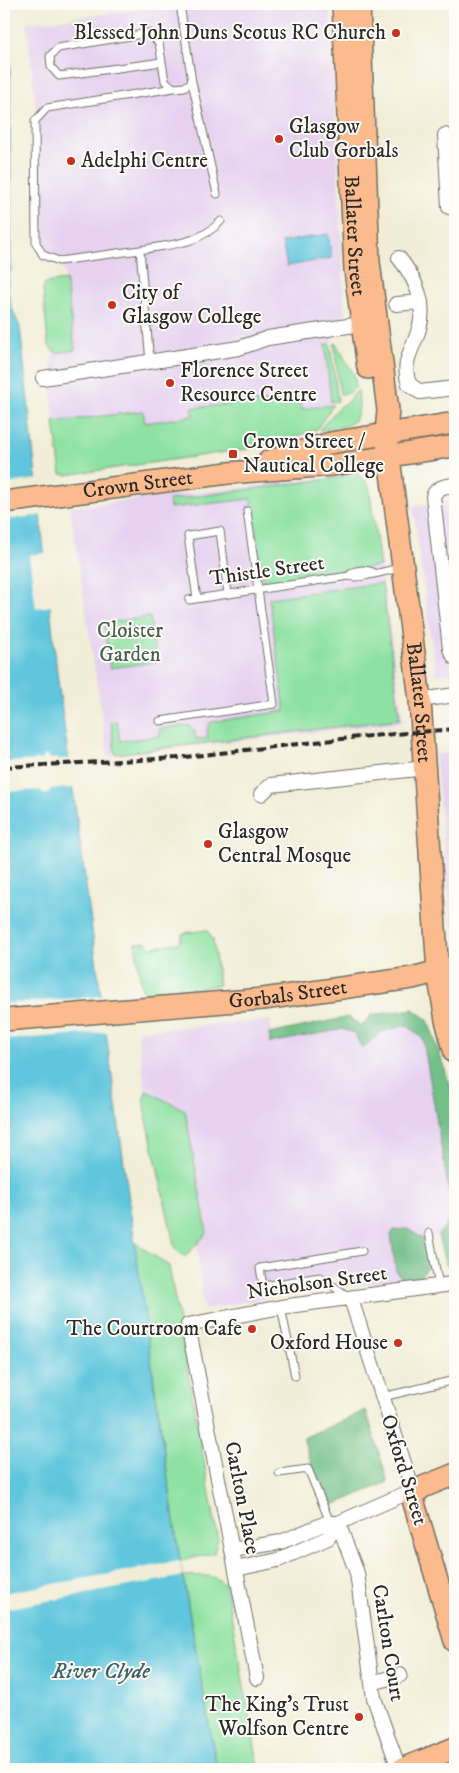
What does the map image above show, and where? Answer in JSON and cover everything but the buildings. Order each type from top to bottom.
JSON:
[{"type":"main road","name":"Ballater Street","points":[[343,4],[355,270],[388,410],[386,434],[420,700],[447,970],[446,1020],[455,1053]]},
{"type":"main road","name":"Ballater Street","points":[[359,4],[369,262],[369,323]]},
{"type":"main road","name":"Crown Street","points":[[228,473],[330,443],[455,423]]},
{"type":"main road","name":"Crown Street","points":[[4,502],[228,473],[332,465],[455,446]]},
{"type":"main road","name":"Gorbals Street","points":[[4,1020],[263,998],[447,970]]},
{"type":"main road","points":[[414,1494],[423,1487],[455,1474]]},
{"type":"main road","name":"Oxford Street","points":[[414,1494],[414,1503],[448,1595],[455,1641]]},
{"type":"main road","points":[[400,1769],[455,1748]]},
{"type":"street","points":[[445,135],[452,183],[449,207]]},
{"type":"street","points":[[398,258],[412,276],[421,302],[419,329],[405,366],[409,384],[420,392],[455,388]]},
{"type":"street","points":[[396,304],[421,302]]},
{"type":"street","points":[[43,378],[239,348],[268,338],[369,323]]},
{"type":"street","name":"Ballater Street","points":[[455,485],[435,490],[433,504],[450,649],[455,658]]},
{"type":"street","points":[[420,700],[455,695]]},
{"type":"street","points":[[261,794],[270,786],[426,768]]},
{"type":"street","name":"Nicholson Street","points":[[188,1325],[280,1307],[446,1285]]},
{"type":"street","name":"Oxford Street","points":[[351,1299],[414,1494]]},
{"type":"street","name":"Carlton Place","points":[[188,1325],[257,1678]]},
{"type":"street","points":[[232,1550],[281,1542],[402,1496],[414,1494]]},
{"type":"street","points":[[236,1569],[269,1563],[311,1545],[332,1534],[334,1523]]},
{"type":"street","name":"Carlton Court","points":[[334,1523],[357,1573],[374,1698],[400,1769]]},
{"type":"street","points":[[372,1683],[400,1675]]},
{"type":"lane","points":[[180,4],[192,82],[217,194]]},
{"type":"lane","points":[[162,62],[59,76],[52,67],[50,56],[58,48],[148,34],[159,43],[162,62],[165,81],[174,88]]},
{"type":"lane","points":[[192,82],[184,87],[47,108],[34,121],[36,243],[43,256],[59,261],[195,240],[209,234],[221,221]]},
{"type":"lane","points":[[140,250],[150,362]]},
{"type":"lane","points":[[160,720],[274,704],[247,511]]},
{"type":"lane","name":"Thistle Street","points":[[228,594],[220,531],[188,536],[193,599],[258,590],[349,576],[353,572],[366,570],[373,572],[403,568]]},
{"type":"lane","points":[[429,1233],[446,1285]]},
{"type":"lane","points":[[351,1299],[320,1277],[263,1286],[260,1268],[362,1251]]},
{"type":"lane","points":[[280,1307],[295,1376]]},
{"type":"lane","points":[[382,1397],[455,1380]]},
{"type":"lane","points":[[279,1473],[308,1470],[334,1523]]},
{"type":"shaded area","points":[[191,4],[330,4],[345,317],[330,344],[325,345],[333,405],[301,409],[299,402],[253,402],[193,408],[194,416],[145,423],[142,411],[54,422],[51,383],[53,351],[57,353],[75,350],[63,263],[45,262],[37,252],[34,115],[36,109],[27,23]]},
{"type":"shaded area","points":[[353,475],[362,477],[369,486],[403,722],[108,756],[70,507]]},
{"type":"shaded area","points":[[450,500],[455,504],[455,672],[436,675],[413,507]]},
{"type":"shaded area","points":[[455,753],[455,927],[452,925],[435,754]]},
{"type":"shaded area","points":[[271,1020],[271,1042],[343,1029],[355,1034],[362,1048],[381,1032],[407,1025],[423,1039],[453,1216],[438,1235],[423,1239],[408,1229],[391,1236],[396,1272],[404,1279],[352,1286],[333,1274],[326,1288],[203,1309],[197,1243],[207,1233],[185,1111],[146,1091],[137,1031]]},
{"type":"green space","points":[[66,280],[75,350],[57,353],[50,348],[48,343],[43,290],[45,283]]},
{"type":"green space","points":[[336,343],[355,377],[356,387],[349,393],[340,394],[334,344]]},
{"type":"green space","points":[[330,344],[338,401],[331,402],[325,345]]},
{"type":"green space","points":[[358,390],[359,402],[356,418],[346,426],[319,430],[341,405],[345,404]]},
{"type":"green space","points":[[253,402],[300,402],[301,409],[333,405],[317,429],[275,445],[67,475],[61,474],[54,422],[143,411],[145,423],[193,416],[192,408]]},
{"type":"green space","points":[[358,475],[369,486],[380,566],[263,582],[251,499],[170,508],[169,500]]},
{"type":"green space","points":[[382,583],[400,719],[115,754],[111,722],[117,721],[120,741],[160,736],[159,729],[189,725],[194,730],[196,739],[208,738],[207,729],[211,722],[285,711],[269,598]]},
{"type":"green space","name":"Cloister Garden","points":[[150,617],[156,662],[110,668],[104,623]]},
{"type":"green space","points":[[207,930],[213,940],[219,985],[152,996],[142,990],[135,943],[146,942],[151,947],[179,943],[183,933]]},
{"type":"green space","points":[[413,1009],[428,1020],[455,1099],[454,1271],[445,1264],[438,1235],[453,1216],[423,1039],[407,1025],[381,1032],[362,1049],[355,1034],[343,1029],[270,1043],[269,1034],[348,1017],[362,1026],[371,1015]]},
{"type":"green space","points":[[146,1091],[185,1110],[207,1233],[185,1257],[175,1249],[143,1102]]},
{"type":"green space","points":[[408,1229],[423,1239],[428,1266],[419,1278],[404,1279],[396,1272],[391,1235],[394,1230]]},
{"type":"green space","points":[[134,1242],[169,1266],[218,1539],[214,1553],[180,1561]]},
{"type":"green space","points":[[366,1410],[388,1482],[326,1508],[303,1438]]},
{"type":"green space","points":[[183,1576],[212,1577],[222,1582],[226,1587],[259,1769],[217,1769]]},
{"type":"water","name":"River Clyde","points":[[4,4],[10,4],[11,269],[8,292],[11,306],[20,327],[58,681],[156,1398],[180,1561],[217,1769],[4,1769]]},
{"type":"water","points":[[328,234],[332,258],[287,266],[282,242]]},
{"type":"pier","points":[[38,479],[42,515],[4,520],[4,484]]},
{"type":"pier","points":[[46,553],[52,606],[36,608],[29,555]]},
{"type":"pier","points":[[45,755],[48,755],[50,759],[71,759],[75,788],[51,789],[48,794],[44,794],[41,790],[4,792],[4,762],[41,760]]},
{"type":"pier","points":[[103,996],[108,1032],[4,1040],[4,1004]]},
{"type":"pier","points":[[180,1561],[183,1576],[4,1609],[4,1593]]},
{"type":"railway","points":[[4,767],[177,758],[359,737],[455,729]]},
{"type":"place","name":"Blessed John Duns Scotus RC Church","points":[[396,33]]},
{"type":"place","name":"Glasgow Club Gorbals","points":[[279,139]]},
{"type":"place","name":"Adelphi Centre","points":[[71,161]]},
{"type":"place","name":"City of Glasgow College","points":[[112,305]]},
{"type":"place","name":"Florence Street Resource Centre","points":[[170,383]]},
{"type":"place","name":"Crown Street / Nautical College","points":[[233,454]]},
{"type":"place","name":"Glasgow Central Mosque","points":[[208,844]]},
{"type":"place","name":"The Courtroom Cafe","points":[[252,1329]]},
{"type":"place","name":"Oxford House","points":[[398,1343]]},
{"type":"place","name":"The King's Trust Wolfson Centre","points":[[359,1717]]}]
